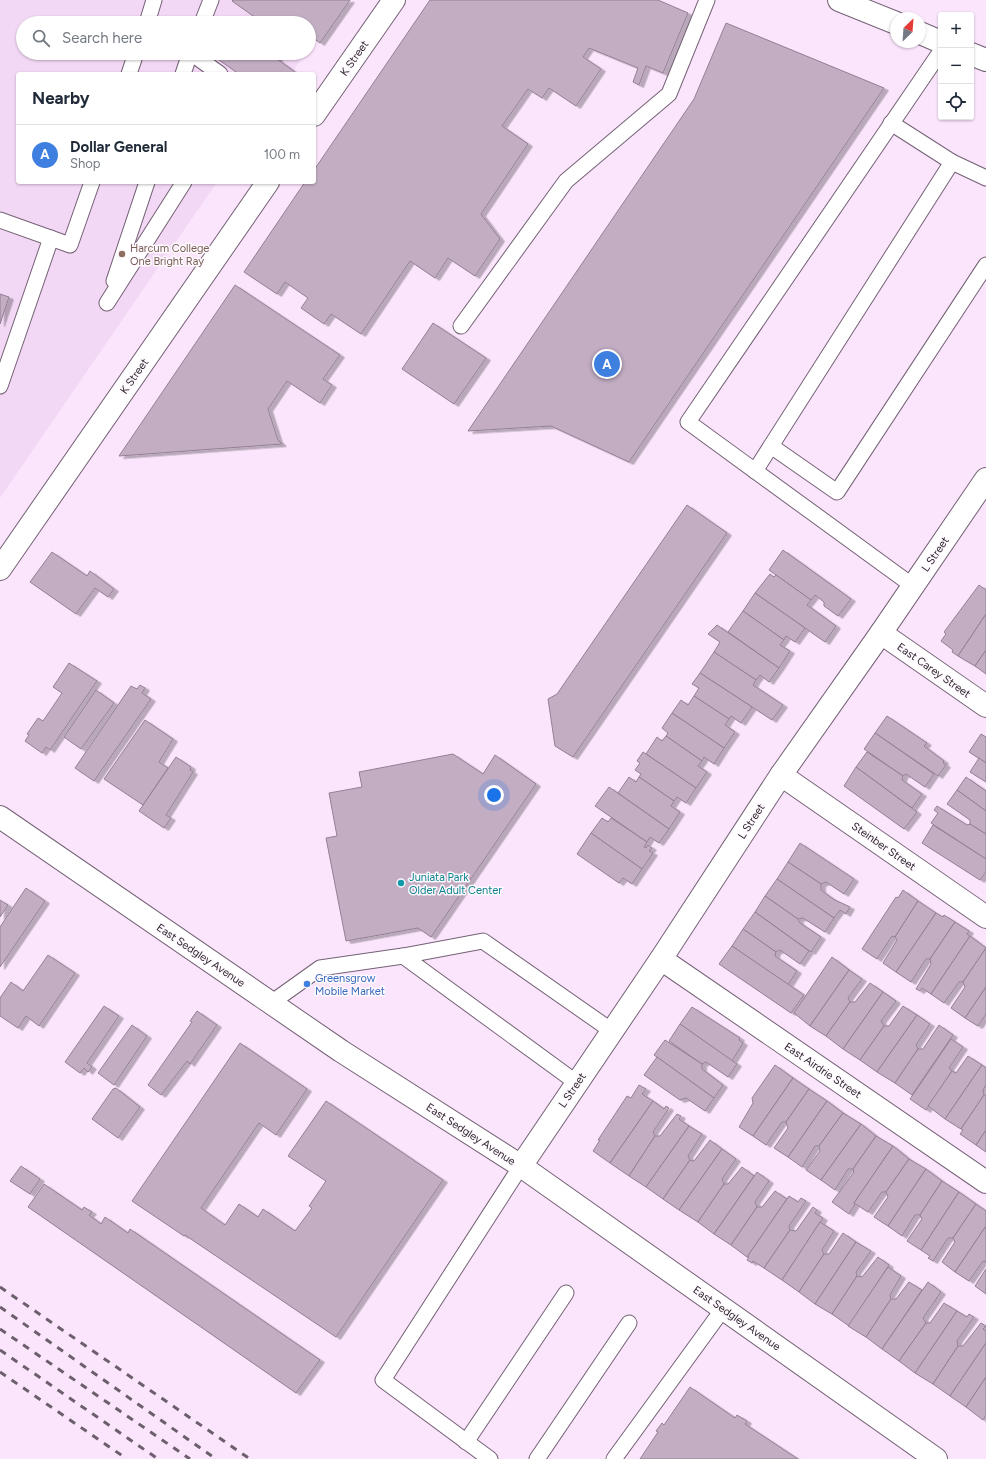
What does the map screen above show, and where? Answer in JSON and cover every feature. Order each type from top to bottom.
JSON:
[{"type":"street","name":"K Street","points":[[316,112],[394,0]]},
{"type":"street","points":[[839,0],[890,21]]},
{"type":"street","points":[[926,36],[938,41]]},
{"type":"street","points":[[974,55],[986,60]]},
{"type":"street","name":"K Street","points":[[0,569],[267,184]]},
{"type":"street","name":"L Street","points":[[521,1166],[661,959],[781,775],[881,633],[986,479]]},
{"type":"street","name":"East Carey Street","points":[[881,633],[986,706]]},
{"type":"street","name":"Steinber Street","points":[[781,775],[986,917]]},
{"type":"street","name":"East Sedgley Avenue","points":[[0,817],[341,1051],[521,1166],[936,1459]]},
{"type":"street","name":"East Airdrie Street","points":[[661,959],[986,1182]]},
{"type":"lane","points":[[149,16],[154,0]]},
{"type":"lane","points":[[205,16],[211,0]]},
{"type":"lane","points":[[461,326],[566,181],[669,94],[707,0]]},
{"type":"lane","points":[[913,586],[688,422],[938,55]]},
{"type":"lane","points":[[130,72],[134,60]]},
{"type":"lane","points":[[184,72],[188,60]]},
{"type":"lane","points":[[200,60],[217,72]]},
{"type":"lane","points":[[891,123],[952,162],[986,178]]},
{"type":"lane","points":[[755,471],[952,162]]},
{"type":"lane","points":[[0,220],[70,245],[91,184]]},
{"type":"lane","points":[[146,184],[107,303],[183,184]]},
{"type":"lane","points":[[0,386],[51,238]]},
{"type":"lane","points":[[771,446],[837,492],[986,265]]},
{"type":"lane","points":[[271,1003],[320,968],[403,956],[483,941],[612,1031]]},
{"type":"lane","points":[[403,956],[577,1083]]},
{"type":"lane","points":[[490,1459],[383,1380],[521,1166]]},
{"type":"lane","points":[[466,1442],[566,1293]]},
{"type":"lane","points":[[614,1459],[723,1309]]},
{"type":"lane","points":[[537,1459],[629,1323]]},
{"type":"shaded area","points":[[0,0],[342,0],[316,38],[316,16],[16,16],[16,60],[300,60],[292,72],[16,72],[16,184],[216,184],[0,498]]},
{"type":"building","points":[[350,0],[320,43],[316,40],[316,16],[253,16],[232,1]]},
{"type":"building","points":[[430,0],[658,0],[688,13],[663,73],[646,66],[639,85],[633,82],[638,68],[589,48],[583,57],[601,69],[576,106],[549,88],[542,98],[528,89],[502,126],[528,144],[481,214],[500,239],[475,276],[448,258],[435,278],[410,261],[361,334],[331,314],[324,324],[301,308],[308,298],[285,282],[277,294],[244,272],[304,184],[316,184],[316,167]]},
{"type":"building","points":[[726,23],[884,88],[629,462],[551,426],[468,431],[694,99]]},
{"type":"building","points":[[219,60],[278,60],[295,72],[236,72]]},
{"type":"building","points":[[235,285],[340,355],[323,379],[332,385],[320,403],[287,381],[268,409],[278,440],[282,444],[119,456]]},
{"type":"building","points":[[0,294],[9,297],[0,324]]},
{"type":"building","points":[[433,323],[486,358],[454,404],[402,369]]},
{"type":"building","points":[[687,505],[727,533],[573,757],[555,746],[548,699],[557,694]]},
{"type":"building","points":[[783,550],[851,599],[838,616],[824,606],[824,602],[815,595],[811,600],[769,570]]},
{"type":"building","points":[[52,552],[87,576],[90,571],[114,589],[108,597],[95,588],[76,614],[30,582]]},
{"type":"building","points":[[770,574],[774,577],[776,575],[811,600],[807,605],[836,626],[825,642],[755,593]]},
{"type":"building","points":[[979,585],[986,590],[986,614],[958,656],[941,641],[946,634],[944,632]]},
{"type":"building","points":[[755,593],[805,628],[795,642],[786,636],[784,640],[743,611]]},
{"type":"building","points":[[743,611],[784,640],[780,645],[790,651],[779,668],[728,632]]},
{"type":"building","points":[[986,614],[986,650],[975,666],[958,656]]},
{"type":"building","points":[[717,625],[779,668],[769,682],[760,675],[756,680],[714,652],[720,642],[708,634]]},
{"type":"building","points":[[986,650],[986,674],[975,666]]},
{"type":"building","points":[[714,652],[756,680],[753,685],[783,705],[772,720],[700,673]]},
{"type":"building","points":[[69,663],[97,681],[50,750],[46,747],[42,753],[25,741],[29,735],[27,734],[38,718],[43,721],[62,693],[53,687]]},
{"type":"building","points":[[700,673],[752,707],[741,723],[731,716],[729,719],[694,696],[699,688],[692,684]]},
{"type":"building","points":[[140,685],[145,688],[142,693],[151,699],[94,781],[75,768],[131,686],[137,689]]},
{"type":"building","points":[[96,690],[114,703],[81,749],[64,737]]},
{"type":"building","points":[[694,696],[729,719],[725,725],[735,732],[724,748],[672,713],[681,700],[688,705]]},
{"type":"building","points":[[672,713],[724,748],[714,764],[704,757],[702,761],[666,736],[668,733],[662,728]]},
{"type":"building","points":[[887,716],[927,743],[924,746],[944,761],[943,763],[946,765],[938,776],[875,733]]},
{"type":"building","points":[[145,720],[173,739],[159,762],[168,768],[143,805],[104,779]]},
{"type":"building","points":[[875,733],[934,774],[925,787],[906,774],[903,776],[864,749]]},
{"type":"building","points":[[981,734],[986,737],[986,763],[969,752]]},
{"type":"building","points":[[666,736],[702,761],[698,766],[707,772],[696,788],[646,754],[657,737],[662,741]]},
{"type":"building","points":[[643,752],[696,788],[686,803],[677,797],[674,801],[639,777],[641,774],[635,770],[640,763],[637,761]]},
{"type":"building","points":[[867,752],[903,776],[902,780],[922,794],[912,808],[856,767]]},
{"type":"building","name":"Juniata Park Older Adult Center","points":[[453,754],[483,774],[495,755],[536,784],[431,937],[418,928],[346,941],[326,838],[337,836],[329,793],[362,787],[359,772]]},
{"type":"building","points":[[176,757],[191,767],[190,770],[193,772],[166,815],[171,818],[164,828],[139,811]]},
{"type":"building","points":[[979,758],[986,763],[986,782],[970,772]]},
{"type":"building","points":[[856,767],[917,812],[904,829],[844,786]]},
{"type":"building","points":[[629,777],[636,782],[639,777],[674,801],[671,806],[680,812],[669,829],[618,793]]},
{"type":"building","points":[[966,777],[986,791],[986,811],[957,790]]},
{"type":"building","points":[[609,787],[669,829],[659,843],[650,837],[647,842],[595,806]]},
{"type":"building","points":[[957,790],[986,811],[986,834],[970,824],[970,820],[947,804]]},
{"type":"building","points":[[937,806],[967,825],[970,824],[986,834],[986,859],[931,823],[938,813],[934,810]]},
{"type":"building","points":[[602,818],[608,822],[611,818],[647,842],[644,847],[646,848],[648,845],[652,848],[649,851],[653,853],[642,869],[591,833]]},
{"type":"building","points":[[933,825],[986,859],[986,872],[980,880],[922,843]]},
{"type":"building","points":[[591,833],[642,869],[632,884],[623,878],[619,883],[577,854]]},
{"type":"building","points":[[800,843],[854,879],[844,894],[826,882],[821,884],[788,862]]},
{"type":"building","points":[[788,862],[821,884],[821,890],[833,899],[850,907],[846,914],[840,910],[834,918],[777,879]]},
{"type":"building","points":[[777,879],[834,918],[825,932],[803,918],[798,919],[765,896]]},
{"type":"building","points":[[26,888],[45,901],[0,967],[0,927]]},
{"type":"building","points":[[903,890],[918,901],[895,937],[892,936],[877,959],[862,949],[896,897],[898,898]]},
{"type":"building","points":[[765,896],[821,937],[811,952],[755,912]]},
{"type":"building","points":[[0,900],[8,905],[0,917]]},
{"type":"building","points":[[918,901],[936,913],[896,972],[883,963],[897,940],[895,937]]},
{"type":"building","points":[[755,912],[809,951],[800,964],[780,950],[776,952],[743,929]]},
{"type":"building","points":[[936,913],[943,917],[944,915],[955,922],[930,959],[926,959],[911,982],[896,972]]},
{"type":"building","points":[[955,922],[969,931],[967,934],[970,936],[931,994],[922,988],[920,991],[916,989],[931,964],[930,959]]},
{"type":"building","points":[[743,929],[776,952],[775,956],[797,971],[788,985],[732,946]]},
{"type":"building","points":[[970,936],[986,948],[963,982],[959,982],[944,1003],[931,994]]},
{"type":"building","points":[[732,946],[804,995],[791,1013],[719,964]]},
{"type":"building","points":[[986,948],[986,987],[965,1018],[951,1008],[965,987],[963,982]]},
{"type":"building","points":[[48,955],[75,973],[39,1026],[26,1016],[18,1028],[0,1016],[0,998],[11,982],[23,991]]},
{"type":"building","points":[[832,957],[849,970],[810,1026],[794,1013]]},
{"type":"building","points":[[849,970],[862,979],[848,998],[850,1002],[826,1036],[810,1026]]},
{"type":"building","points":[[870,983],[883,992],[843,1049],[826,1036],[850,1002],[855,1002]]},
{"type":"building","points":[[986,987],[986,1014],[978,1026],[965,1018]]},
{"type":"building","points":[[883,992],[896,1001],[881,1021],[884,1026],[860,1060],[843,1049]]},
{"type":"building","points":[[104,1006],[119,1016],[87,1063],[92,1067],[88,1072],[84,1068],[80,1073],[65,1062]]},
{"type":"building","points":[[903,1006],[917,1015],[877,1072],[860,1060],[884,1026],[889,1026]]},
{"type":"building","points":[[692,1007],[740,1038],[739,1040],[743,1043],[732,1061],[680,1024]]},
{"type":"building","points":[[197,1011],[217,1025],[190,1064],[187,1061],[161,1095],[148,1085],[192,1022],[190,1021]]},
{"type":"building","points":[[917,1015],[930,1024],[916,1045],[918,1049],[895,1083],[877,1072]]},
{"type":"building","points":[[680,1024],[737,1064],[728,1077],[706,1062],[702,1064],[669,1041]]},
{"type":"building","points":[[132,1025],[147,1036],[114,1085],[98,1073]]},
{"type":"building","points":[[939,1025],[953,1035],[912,1095],[895,1083],[918,1049],[923,1049]]},
{"type":"building","points":[[951,1039],[963,1047],[949,1068],[952,1071],[926,1110],[910,1099]]},
{"type":"building","points":[[665,1040],[702,1064],[702,1069],[723,1085],[714,1098],[654,1055]]},
{"type":"building","points":[[240,1043],[307,1089],[276,1135],[259,1123],[201,1208],[225,1225],[239,1204],[258,1217],[263,1209],[295,1231],[312,1208],[309,1206],[326,1181],[288,1156],[326,1101],[443,1180],[336,1337],[132,1201]]},
{"type":"building","points":[[968,1056],[982,1065],[945,1119],[928,1106],[952,1071],[956,1073]]},
{"type":"building","points":[[657,1057],[714,1098],[705,1111],[686,1098],[680,1100],[644,1075]]},
{"type":"building","points":[[775,1065],[793,1078],[753,1136],[739,1127],[753,1103],[752,1098]]},
{"type":"building","points":[[982,1065],[986,1068],[986,1085],[983,1090],[984,1095],[961,1129],[945,1119]]},
{"type":"building","points":[[793,1078],[809,1089],[786,1122],[782,1122],[766,1145],[753,1136]]},
{"type":"building","points":[[639,1085],[646,1089],[642,1094],[653,1101],[610,1163],[593,1151],[600,1140],[598,1140],[627,1096],[631,1098]]},
{"type":"building","points":[[116,1088],[140,1107],[118,1138],[92,1119],[113,1089]]},
{"type":"building","points":[[809,1089],[827,1101],[788,1157],[774,1148],[788,1128],[786,1122]]},
{"type":"building","points":[[984,1095],[986,1095],[986,1130],[976,1145],[960,1134],[963,1130],[961,1129]]},
{"type":"building","points":[[653,1101],[664,1109],[666,1106],[669,1108],[653,1132],[655,1136],[629,1176],[610,1163]]},
{"type":"building","points":[[827,1101],[843,1113],[819,1146],[815,1146],[802,1167],[788,1157]]},
{"type":"building","points":[[843,1113],[861,1124],[821,1180],[806,1170],[820,1151],[819,1146]]},
{"type":"building","points":[[677,1114],[681,1116],[679,1119],[689,1126],[646,1187],[629,1176],[655,1136],[660,1136]]},
{"type":"building","points":[[861,1124],[876,1136],[853,1169],[848,1169],[835,1190],[821,1180]]},
{"type":"building","points":[[689,1126],[702,1134],[688,1156],[690,1160],[663,1199],[646,1187]]},
{"type":"building","points":[[986,1130],[986,1152],[976,1145]]},
{"type":"building","points":[[876,1136],[893,1146],[854,1203],[855,1204],[849,1214],[832,1202],[854,1172],[853,1169]]},
{"type":"building","points":[[710,1140],[722,1149],[679,1210],[663,1199],[690,1160],[694,1161]]},
{"type":"building","points":[[893,1146],[909,1159],[886,1192],[882,1192],[868,1212],[854,1203]]},
{"type":"building","points":[[722,1149],[736,1159],[722,1179],[724,1184],[698,1222],[679,1210]]},
{"type":"building","points":[[909,1159],[926,1169],[888,1226],[874,1217],[888,1197],[886,1192]]},
{"type":"building","points":[[21,1166],[40,1179],[30,1194],[10,1181]]},
{"type":"building","points":[[742,1167],[754,1176],[714,1234],[698,1222],[724,1184],[728,1184]]},
{"type":"building","points":[[926,1169],[942,1181],[920,1215],[915,1215],[902,1236],[888,1226]]},
{"type":"building","points":[[757,1172],[769,1181],[755,1202],[757,1207],[731,1245],[714,1234]]},
{"type":"building","points":[[942,1181],[959,1192],[921,1250],[907,1241],[922,1219],[920,1215]]},
{"type":"building","points":[[44,1184],[82,1210],[84,1207],[92,1212],[89,1215],[101,1224],[105,1217],[128,1233],[130,1229],[320,1360],[296,1393],[28,1207]]},
{"type":"building","points":[[775,1191],[787,1199],[747,1257],[731,1245],[757,1207],[762,1207]]},
{"type":"building","points":[[959,1192],[976,1204],[953,1238],[948,1238],[933,1261],[928,1258],[930,1256],[921,1250]]},
{"type":"building","points":[[789,1196],[798,1202],[801,1198],[806,1201],[789,1226],[790,1230],[764,1268],[753,1261],[752,1263],[747,1260],[749,1257],[747,1257]]},
{"type":"building","points":[[976,1204],[986,1211],[986,1226],[955,1272],[942,1262],[955,1242],[953,1238]]},
{"type":"building","points":[[813,1207],[817,1210],[815,1213],[823,1218],[782,1280],[764,1268],[790,1230],[796,1231]]},
{"type":"building","points":[[820,1222],[834,1231],[822,1250],[824,1254],[799,1292],[782,1280]]},
{"type":"building","points":[[986,1226],[986,1262],[983,1261],[969,1281],[955,1272]]},
{"type":"building","points":[[843,1233],[856,1242],[815,1304],[799,1292],[824,1254],[829,1254]]},
{"type":"building","points":[[856,1242],[871,1251],[856,1272],[857,1276],[832,1314],[815,1304]]},
{"type":"building","points":[[878,1257],[889,1265],[849,1326],[832,1314],[857,1276],[862,1277]]},
{"type":"building","points":[[888,1267],[901,1276],[890,1295],[891,1299],[866,1337],[848,1326]]},
{"type":"building","points":[[986,1269],[986,1294],[975,1286]]},
{"type":"building","points":[[909,1282],[922,1290],[882,1349],[866,1337],[891,1299],[896,1299]]},
{"type":"building","points":[[928,1282],[941,1292],[923,1318],[926,1323],[899,1361],[882,1349]]},
{"type":"building","points":[[944,1303],[957,1311],[915,1373],[899,1361],[926,1323],[930,1323]]},
{"type":"building","points":[[957,1311],[967,1317],[969,1314],[974,1317],[957,1341],[958,1346],[933,1384],[915,1373]]},
{"type":"building","points":[[981,1323],[986,1326],[983,1329],[986,1331],[986,1343],[950,1396],[933,1384],[958,1346],[963,1346]]},
{"type":"building","points":[[986,1343],[986,1377],[966,1407],[950,1396]]},
{"type":"building","points":[[986,1377],[986,1415],[983,1420],[966,1407]]},
{"type":"building","points":[[690,1387],[735,1418],[737,1415],[747,1421],[745,1424],[798,1459],[640,1459],[658,1432],[656,1431],[662,1423],[664,1425]]},
{"type":"railway","points":[[0,1287],[250,1459]]},
{"type":"railway","points":[[0,1307],[216,1459]]},
{"type":"railway","points":[[0,1329],[190,1459]]},
{"type":"railway","points":[[0,1350],[158,1459]]},
{"type":"railway","points":[[0,1372],[127,1459]]},
{"type":"place","name":"Harcum College One Bright Ray","points":[[122,254]]},
{"type":"place","name":"Dollar General","points":[[607,364]]},
{"type":"place","name":"Juniata Park Older Adult Center","points":[[401,883]]},
{"type":"place","name":"Greensgrow Mobile Market","points":[[307,984]]}]
